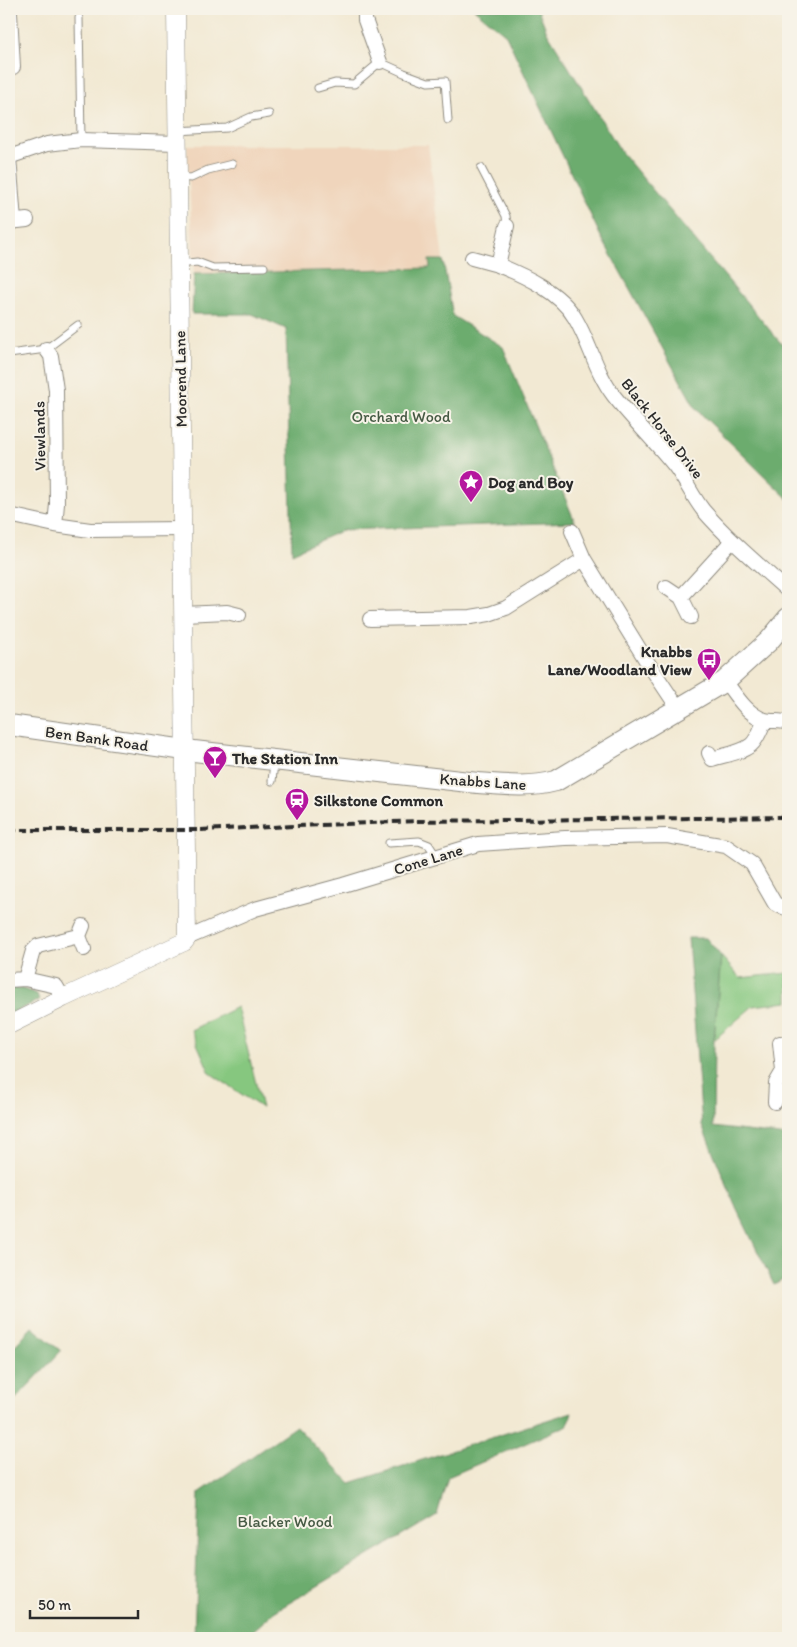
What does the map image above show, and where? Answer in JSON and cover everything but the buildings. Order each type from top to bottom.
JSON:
[{"type":"main road","name":"Knabbs Lane","points":[[185,750],[478,783],[544,784],[556,781],[724,681],[768,641],[788,618]]},
{"type":"main road","name":"Ben Bank Road","points":[[9,726],[185,750]]},
{"type":"street","name":"Moorend Lane","points":[[176,9],[185,750]]},
{"type":"street","points":[[365,9],[365,20],[380,62]]},
{"type":"street","points":[[9,13],[13,68]]},
{"type":"street","points":[[17,221],[9,157],[47,144],[81,140],[177,137]]},
{"type":"street","points":[[498,265],[507,226]]},
{"type":"street","name":"Black Horse Drive","points":[[472,258],[514,271],[552,293],[564,304],[575,317],[602,376],[613,395],[675,466],[702,508],[732,541],[788,591]]},
{"type":"street","name":"Viewlands","points":[[46,348],[51,356],[56,390],[57,504],[55,525]]},
{"type":"street","points":[[9,515],[90,530],[182,529]]},
{"type":"street","points":[[572,531],[584,559],[678,708]]},
{"type":"street","points":[[680,597],[732,541]]},
{"type":"street","points":[[370,619],[471,617],[489,614],[506,608],[584,559]]},
{"type":"street","points":[[666,587],[680,597],[691,617]]},
{"type":"street","points":[[183,614],[228,612],[239,615]]},
{"type":"street","points":[[724,681],[751,712],[765,720],[780,720],[788,723]]},
{"type":"street","points":[[709,753],[712,759],[745,749],[757,738],[765,720]]},
{"type":"street","points":[[185,750],[187,938]]},
{"type":"street","name":"Cone Lane","points":[[9,1026],[63,998],[184,942],[187,938],[255,909],[343,885],[478,844],[565,838],[667,836],[726,846],[752,864],[775,904],[788,909]]},
{"type":"street","points":[[25,979],[33,951],[38,946],[82,937]]},
{"type":"street","points":[[9,980],[25,979],[56,986],[63,998]]},
{"type":"street","points":[[775,1102],[776,1083],[786,1072],[780,1044]]},
{"type":"lane","points":[[79,18],[81,140]]},
{"type":"lane","points":[[318,88],[335,83],[354,84],[380,62],[428,82],[445,81],[448,120]]},
{"type":"lane","points":[[177,137],[227,128],[251,117],[269,114]]},
{"type":"lane","points":[[178,178],[191,178],[208,170],[232,164]]},
{"type":"lane","points":[[481,168],[506,216],[507,226]]},
{"type":"lane","points":[[179,264],[197,262],[213,268],[264,267]]},
{"type":"lane","points":[[9,354],[46,348],[78,325]]},
{"type":"lane","points":[[272,781],[274,760]]},
{"type":"lane","points":[[389,843],[419,841],[429,845],[436,856]]},
{"type":"shaded area","points":[[187,145],[428,145],[443,260],[429,261],[431,268],[194,274]]},
{"type":"green space","points":[[474,9],[538,9],[547,32],[622,153],[779,341],[788,348],[788,499],[696,409],[600,235],[506,35]]},
{"type":"green space","name":"Orchard Wood","points":[[429,260],[443,260],[453,316],[503,347],[575,522],[343,530],[292,553],[286,329],[252,314],[192,314],[194,274],[430,268]]},
{"type":"green space","points":[[688,938],[706,938],[721,956],[714,1040],[713,1127],[788,1136],[788,1277],[774,1285],[736,1207],[702,1126]]},
{"type":"green space","points":[[721,956],[740,978],[788,973],[788,1002],[753,1006],[714,1040]]},
{"type":"green space","points":[[9,988],[20,988],[37,994],[39,1000],[9,1015]]},
{"type":"green space","points":[[237,1007],[262,1108],[210,1073],[191,1030]]},
{"type":"green space","points":[[32,1327],[61,1351],[9,1406],[9,1352]]},
{"type":"green space","name":"Blacker Wood","points":[[572,1412],[568,1425],[448,1477],[437,1515],[274,1612],[245,1638],[194,1638],[199,1493],[296,1426],[350,1483]]},
{"type":"railway","points":[[9,830],[199,830],[417,821],[788,817]]},
{"type":"place","name":"Dog and Boy","points":[[471,503]]},
{"type":"place","name":"Knabbs Lane/Woodland View","points":[[709,681]]},
{"type":"place","name":"The Station Inn","points":[[215,779]]},
{"type":"place","name":"Silkstone Common","points":[[297,821]]}]
